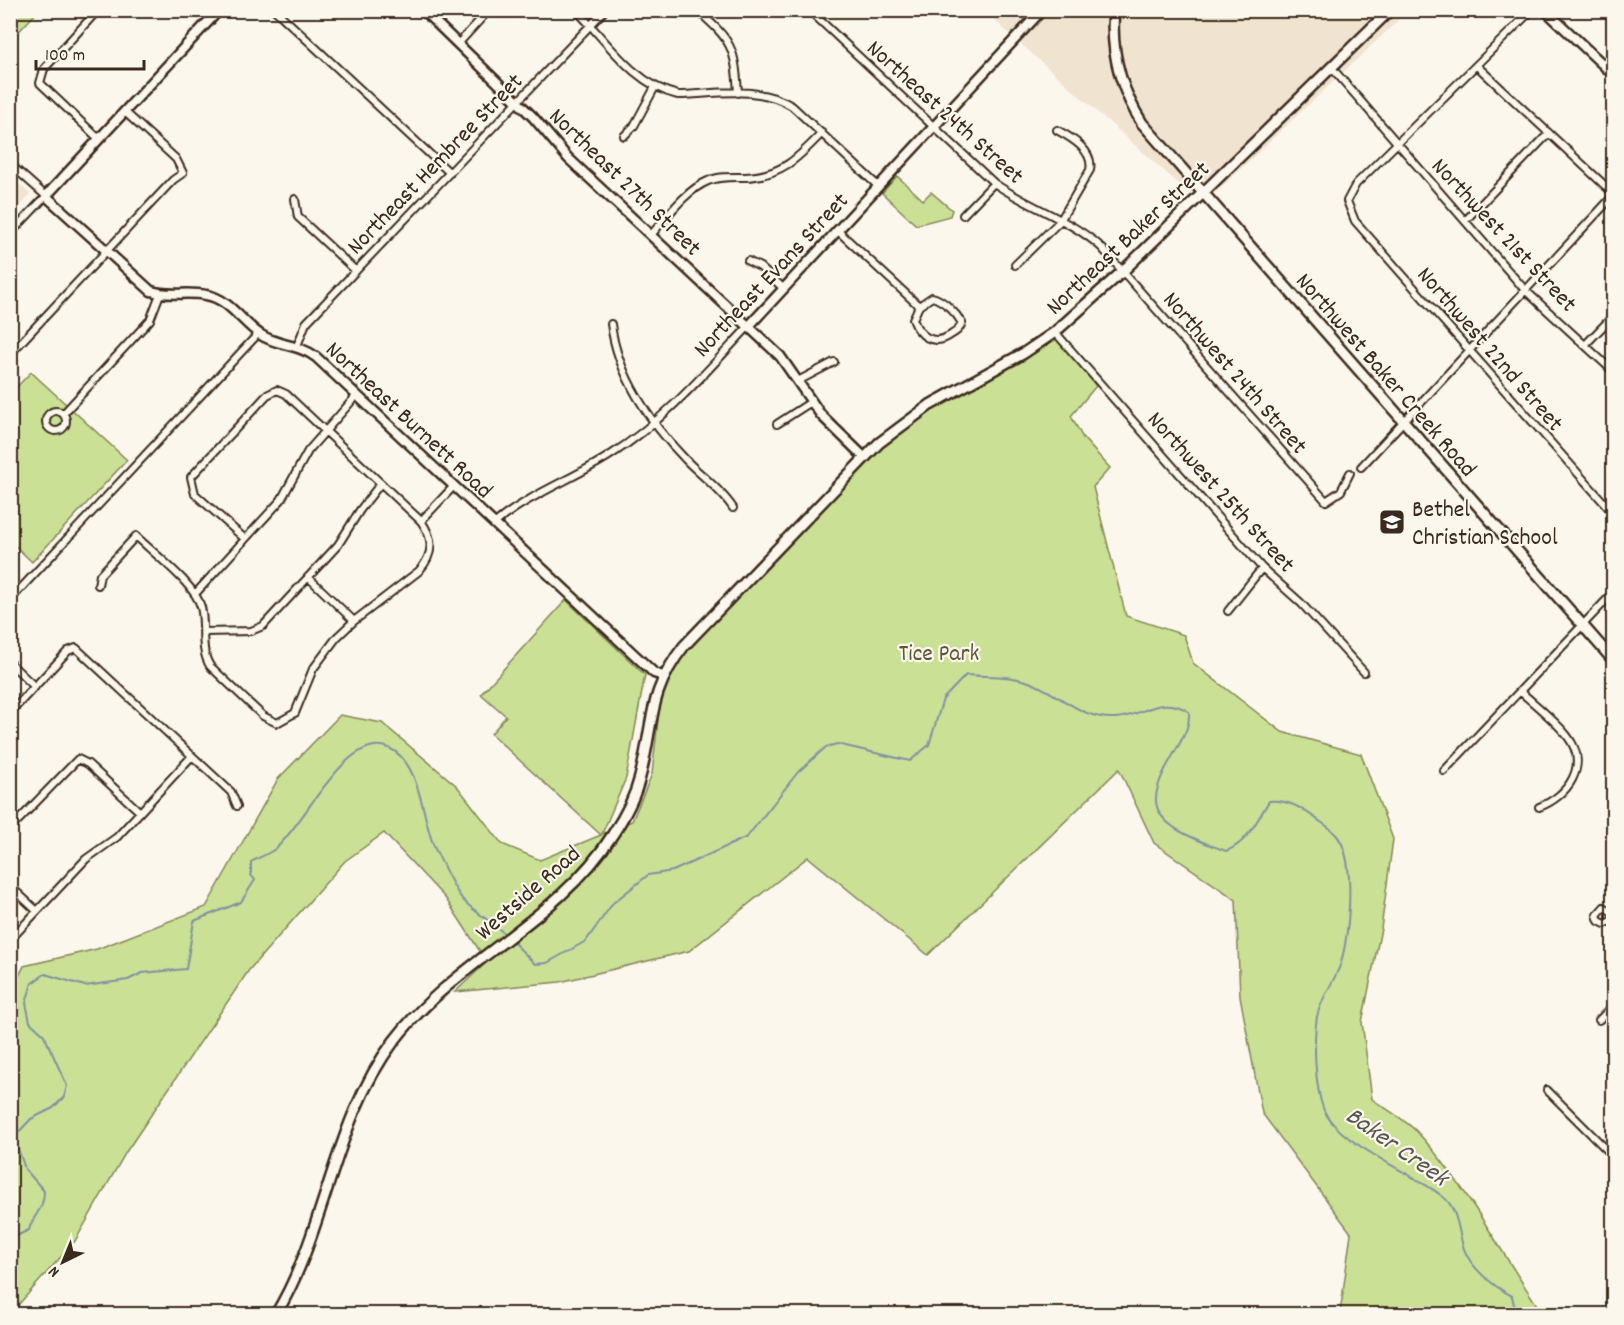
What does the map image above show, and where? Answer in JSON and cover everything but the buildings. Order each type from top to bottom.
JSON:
[{"type":"main road","name":"Northwest Baker Creek Road","points":[[1114,10],[1114,52],[1118,72],[1132,108],[1142,123],[1614,661]]},
{"type":"main road","name":"Northeast Baker Street","points":[[865,458],[918,412],[1055,332],[1123,271],[1390,10]]},
{"type":"main road","name":"Westside Road","points":[[276,1314],[293,1282],[336,1158],[368,1084],[405,1025],[445,987],[539,912],[588,868],[612,837],[629,807],[640,778],[651,712],[663,676],[698,632],[865,458]]},
{"type":"street","points":[[98,10],[44,69],[40,78],[44,88],[99,139]]},
{"type":"street","points":[[10,234],[219,10]]},
{"type":"street","points":[[275,10],[450,173]]},
{"type":"street","name":"Northeast 27th Street","points":[[423,10],[518,102],[564,154],[780,356],[826,421],[865,458]]},
{"type":"street","points":[[458,44],[489,10]]},
{"type":"street","points":[[576,10],[616,53],[655,87],[678,95],[761,93],[781,99],[822,133],[878,186]]},
{"type":"street","name":"Northeast Hembree Street","points":[[297,346],[306,323],[605,10]]},
{"type":"street","points":[[697,10],[732,47],[736,58],[738,93]]},
{"type":"street","name":"Northeast 24th Street","points":[[808,10],[994,183],[1089,237],[1123,271]]},
{"type":"street","name":"Northeast Evans Street","points":[[494,524],[524,502],[611,455],[657,423],[1042,10]]},
{"type":"street","points":[[1398,143],[1532,10]]},
{"type":"street","points":[[1545,10],[1612,69]]},
{"type":"street","points":[[1361,467],[1614,195],[1477,66]]},
{"type":"street","name":"Northwest 21st Street","points":[[1332,68],[1525,290],[1614,372]]},
{"type":"street","points":[[624,135],[634,126],[655,87]]},
{"type":"street","points":[[12,352],[173,180],[183,173],[176,159],[125,112]]},
{"type":"street","points":[[1014,266],[1060,221],[1090,170],[1092,161],[1069,136],[1057,130]]},
{"type":"street","points":[[651,235],[699,185],[719,178],[767,176],[778,172],[796,160],[822,133]]},
{"type":"street","points":[[1465,222],[1549,133]]},
{"type":"street","name":"Northwest 22nd Street","points":[[1398,143],[1356,184],[1347,201],[1355,221],[1614,514]]},
{"type":"street","points":[[10,164],[143,286],[160,294],[207,295],[220,300],[258,334],[11,597]]},
{"type":"street","points":[[963,215],[994,183]]},
{"type":"street","points":[[295,199],[298,217],[356,271]]},
{"type":"street","points":[[837,230],[919,306]]},
{"type":"street","points":[[747,261],[760,267],[783,288]]},
{"type":"street","name":"Northwest 24th Street","points":[[1123,271],[1326,501],[1335,497],[1350,473]]},
{"type":"street","points":[[63,414],[150,320],[160,294]]},
{"type":"street","points":[[932,297],[939,298],[962,323],[960,330],[939,342],[932,341],[915,326],[912,319],[919,306],[932,297]]},
{"type":"street","points":[[1585,345],[1614,315]]},
{"type":"street","points":[[611,324],[620,364],[657,423],[682,456],[724,493],[733,508]]},
{"type":"street","name":"Northwest 25th Street","points":[[1055,332],[1262,568],[1301,603],[1364,672]]},
{"type":"street","name":"Northeast Burnett Road","points":[[258,334],[270,340],[297,346],[316,357],[654,673],[663,676]]},
{"type":"street","points":[[798,381],[834,362]]},
{"type":"street","points":[[98,585],[100,575],[136,536],[195,594],[202,608],[204,655],[210,666],[263,716],[277,723],[295,713],[313,669],[327,649],[354,621],[396,591],[426,564],[432,544],[428,531],[421,521],[286,394],[277,390],[267,395],[191,477],[195,494],[245,539]]},
{"type":"street","points":[[195,594],[281,501],[308,452],[357,395]]},
{"type":"street","points":[[777,424],[811,402]]},
{"type":"street","points":[[204,632],[258,629],[339,545],[360,510],[381,483]]},
{"type":"street","points":[[421,521],[453,487]]},
{"type":"street","points":[[1228,610],[1262,568]]},
{"type":"street","points":[[308,577],[354,621]]},
{"type":"street","points":[[1444,771],[1614,592]]},
{"type":"street","points":[[10,713],[68,651],[75,648],[231,792],[237,806]]},
{"type":"street","points":[[10,663],[35,687]]},
{"type":"street","points":[[1520,691],[1567,735],[1575,750],[1575,775],[1571,784],[1554,801],[1539,807]]},
{"type":"street","points":[[10,940],[86,859],[117,837],[192,756]]},
{"type":"street","points":[[10,829],[78,759],[88,764],[140,812]]},
{"type":"street","points":[[10,886],[37,911]]},
{"type":"street","points":[[1613,910],[1602,908],[1597,917],[1605,924],[1614,919]]},
{"type":"street","points":[[1599,1020],[1614,1005]]},
{"type":"street","points":[[1547,1090],[1614,1157]]},
{"type":"shaded area","points":[[984,11],[1408,11],[1215,193],[1190,194]]},
{"type":"shaded area","points":[[11,177],[30,194],[10,218]]},
{"type":"green space","points":[[10,11],[38,11],[11,40]]},
{"type":"green space","points":[[897,176],[923,200],[931,192],[952,210],[950,216],[916,225],[882,193]]},
{"type":"green space","name":"Tice Park","points":[[1055,332],[1096,386],[1071,416],[1083,438],[1110,468],[1093,487],[1126,616],[1184,635],[1193,663],[1282,732],[1361,754],[1393,839],[1381,929],[1362,1022],[1372,1099],[1410,1125],[1438,1156],[1470,1200],[1543,1314],[1340,1314],[1351,1233],[1262,1113],[1240,996],[1236,900],[1154,843],[1119,769],[928,955],[808,857],[689,951],[560,982],[455,992],[487,962],[446,899],[384,833],[345,861],[249,970],[126,1152],[75,1241],[11,1313],[10,994],[24,966],[97,949],[206,907],[278,779],[340,715],[382,723],[457,786],[502,844],[540,860],[601,835],[491,734],[506,716],[481,694],[566,600],[645,675],[626,778],[602,834],[632,821],[652,774],[663,676],[832,491],[918,412]]},
{"type":"green space","points":[[31,372],[127,460],[32,562],[11,542],[10,394]]},
{"type":"waterway","name":"Baker Creek","points":[[511,940],[535,964],[547,963],[586,941],[613,903],[648,875],[673,871],[747,837],[798,772],[826,747],[837,744],[910,761],[929,745],[943,699],[966,675],[1026,681],[1079,710],[1102,717],[1125,717],[1161,705],[1179,707],[1189,712],[1187,727],[1166,767],[1156,798],[1158,809],[1171,826],[1226,851],[1246,837],[1269,801],[1276,801],[1289,803],[1307,812],[1337,835],[1341,842],[1348,868],[1349,885],[1346,935],[1341,963],[1321,1004],[1316,1027],[1317,1076],[1323,1108],[1331,1121],[1343,1133],[1376,1156],[1429,1187],[1447,1201],[1457,1220],[1467,1256],[1484,1277],[1512,1296],[1516,1314]]},
{"type":"waterway","name":"Baker Creek","points":[[10,1239],[29,1230],[44,1198],[44,1191],[25,1169],[14,1137],[31,1119],[53,1108],[64,1097],[67,1086],[44,1035],[30,1022],[26,1003],[32,983],[45,974],[85,986],[128,980],[142,973],[186,969],[194,921],[241,902],[255,880],[251,875],[251,862],[275,849],[286,838],[341,766],[357,753],[373,746],[389,748],[400,755],[414,778],[435,849],[456,890],[469,906],[507,936]]},
{"type":"place","name":"Bethel Christian School","points":[[1392,522]]}]
